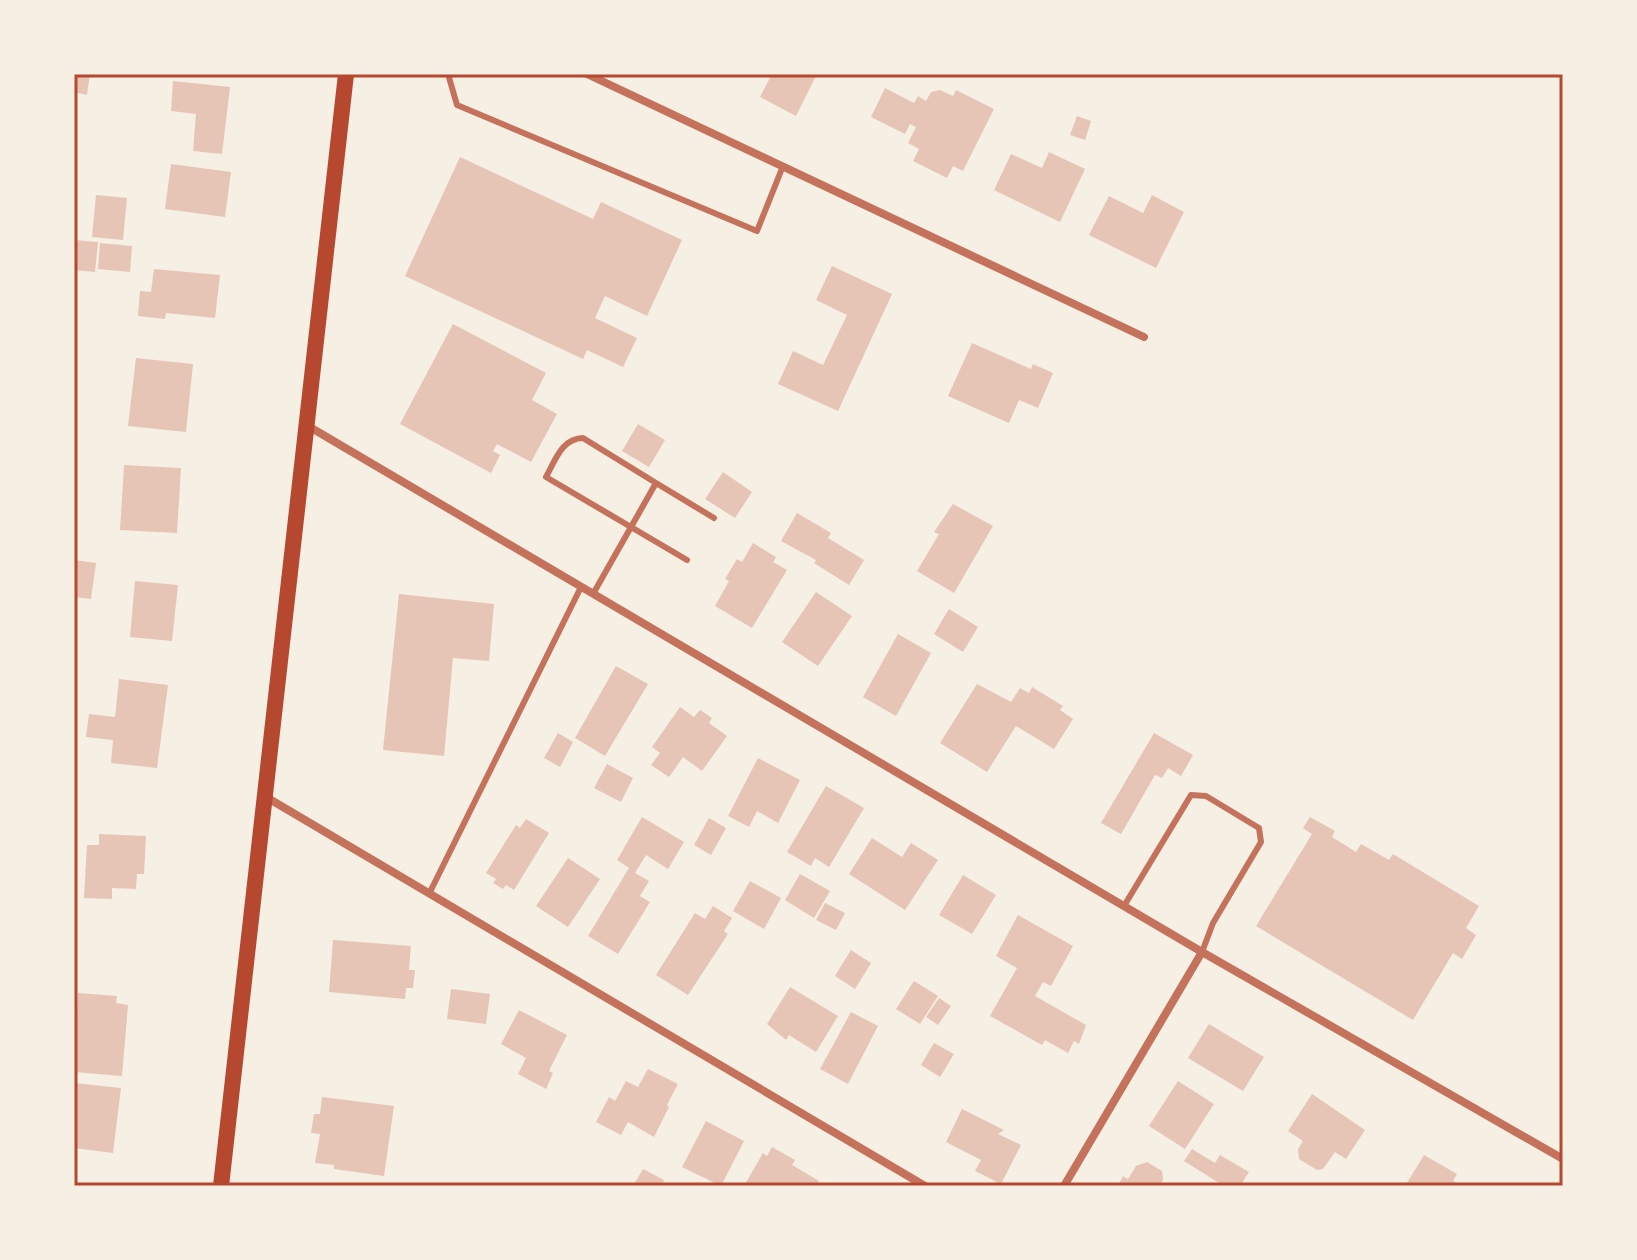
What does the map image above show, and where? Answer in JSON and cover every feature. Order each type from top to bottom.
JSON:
[{"type":"main road","points":[[221,1186],[346,74]]},
{"type":"street","points":[[587,74],[1144,337]]},
{"type":"street","points":[[308,426],[1202,952],[1563,1159]]},
{"type":"street","points":[[266,797],[925,1186]]},
{"type":"street","points":[[1064,1186],[1202,952]]},
{"type":"lane","points":[[448,74],[457,105],[757,231],[783,166]]},
{"type":"lane","points":[[687,560],[546,477],[567,442],[583,438],[714,518]]},
{"type":"lane","points":[[593,594],[656,483]]},
{"type":"lane","points":[[429,894],[581,587]]},
{"type":"lane","points":[[1124,906],[1191,795],[1206,796],[1220,804],[1259,828],[1261,842],[1213,923],[1202,952]]},
{"type":"building","points":[[74,74],[90,74],[87,95],[74,92]]},
{"type":"building","points":[[772,74],[817,74],[796,116],[760,97]]},
{"type":"building","points":[[173,81],[230,87],[222,154],[193,151],[196,114],[171,111]]},
{"type":"building","points":[[885,88],[914,103],[918,96],[926,101],[931,92],[940,90],[953,96],[956,90],[994,109],[963,171],[953,166],[947,178],[913,161],[919,149],[908,143],[916,127],[910,124],[905,134],[871,117]]},
{"type":"building","points":[[1077,116],[1091,121],[1085,140],[1070,135]]},
{"type":"building","points":[[1049,152],[1085,169],[1060,222],[994,190],[1011,154],[1042,168]]},
{"type":"building","points":[[460,157],[593,219],[601,202],[682,240],[647,316],[605,296],[595,318],[637,338],[623,367],[587,350],[583,359],[405,276]]},
{"type":"building","points":[[171,164],[231,172],[225,217],[165,209]]},
{"type":"building","points":[[96,195],[127,198],[123,240],[92,237]]},
{"type":"building","points":[[1152,195],[1184,212],[1156,268],[1089,235],[1109,196],[1143,213]]},
{"type":"building","points":[[74,240],[98,242],[95,272],[74,270]]},
{"type":"building","points":[[100,243],[132,246],[130,272],[98,269]]},
{"type":"building","points":[[832,266],[892,294],[838,411],[778,384],[793,351],[823,365],[847,315],[816,300]]},
{"type":"building","points":[[154,269],[220,275],[215,318],[166,313],[165,319],[138,316],[140,291],[151,292]]},
{"type":"building","points":[[453,324],[546,373],[532,400],[557,414],[531,462],[497,444],[493,451],[500,455],[491,473],[400,424]]},
{"type":"building","points":[[972,343],[1031,369],[1033,364],[1053,373],[1038,408],[1019,400],[1009,423],[948,396]]},
{"type":"building","points":[[136,358],[193,364],[186,432],[128,426]]},
{"type":"building","points":[[638,424],[665,440],[649,467],[622,451]]},
{"type":"building","points":[[124,465],[181,468],[177,533],[120,530]]},
{"type":"building","points":[[723,472],[752,492],[735,518],[705,499]]},
{"type":"building","points":[[953,504],[993,526],[954,593],[917,571],[939,534],[934,532]]},
{"type":"building","points":[[797,513],[831,533],[828,538],[864,560],[849,585],[814,563],[816,560],[781,541]]},
{"type":"building","points":[[753,543],[776,557],[773,562],[787,570],[752,628],[715,606],[737,559],[742,562]]},
{"type":"building","points":[[74,560],[96,563],[91,599],[74,597]]},
{"type":"building","points":[[135,581],[178,585],[172,641],[130,637]]},
{"type":"building","points":[[816,592],[852,616],[818,666],[782,642]]},
{"type":"building","points":[[399,594],[494,604],[489,661],[453,658],[444,756],[383,750]]},
{"type":"building","points":[[949,609],[978,627],[963,652],[934,634]]},
{"type":"building","points":[[898,634],[931,653],[896,716],[863,697]]},
{"type":"building","points":[[616,666],[648,684],[605,756],[575,738]]},
{"type":"building","points":[[119,679],[168,685],[157,768],[111,763],[113,740],[86,737],[89,714],[115,717]]},
{"type":"building","points":[[977,684],[1011,702],[1020,688],[1029,693],[1032,687],[1063,706],[1060,710],[1073,719],[1054,749],[1016,726],[987,772],[940,743]]},
{"type":"building","points":[[680,707],[694,717],[700,710],[712,718],[709,723],[727,736],[702,771],[683,757],[669,777],[651,765],[660,753],[652,747]]},
{"type":"building","points":[[558,733],[573,742],[560,767],[544,758]]},
{"type":"building","points":[[1154,733],[1193,755],[1181,776],[1168,768],[1162,778],[1155,775],[1121,834],[1101,823]]},
{"type":"building","points":[[758,758],[800,780],[778,823],[757,811],[749,827],[728,816]]},
{"type":"building","points":[[607,764],[633,778],[621,802],[594,788]]},
{"type":"building","points":[[826,786],[864,808],[829,867],[815,858],[811,866],[787,852]]},
{"type":"building","points":[[642,817],[684,842],[668,869],[646,855],[635,873],[649,881],[640,896],[650,902],[618,954],[588,936],[629,868],[617,860]]},
{"type":"building","points":[[1310,817],[1335,831],[1332,837],[1356,852],[1361,844],[1389,860],[1393,854],[1479,906],[1466,928],[1476,935],[1462,959],[1453,953],[1413,1020],[1256,926],[1312,834],[1303,828]]},
{"type":"building","points":[[709,818],[726,828],[711,855],[694,845]]},
{"type":"building","points":[[526,819],[549,833],[514,890],[506,885],[503,889],[493,883],[496,879],[486,873],[516,825],[520,828]]},
{"type":"building","points":[[99,834],[146,836],[144,874],[137,874],[136,889],[112,888],[112,899],[84,898],[87,845],[99,845]]},
{"type":"building","points":[[872,838],[902,857],[911,843],[938,860],[905,910],[849,874]]},
{"type":"building","points":[[568,858],[600,879],[568,927],[536,906]]},
{"type":"building","points":[[800,874],[830,891],[814,918],[785,900]]},
{"type":"building","points":[[963,875],[996,895],[972,934],[939,915]]},
{"type":"building","points":[[750,881],[781,898],[764,929],[733,911]]},
{"type":"building","points":[[825,903],[845,913],[836,930],[816,920]]},
{"type":"building","points":[[713,906],[732,918],[724,931],[728,934],[688,995],[656,975],[695,913],[705,919]]},
{"type":"building","points":[[1018,915],[1073,946],[1051,986],[1043,982],[1035,996],[1086,1025],[1079,1044],[1074,1041],[1068,1053],[1045,1040],[1042,1045],[990,1016],[1017,968],[996,956]]},
{"type":"building","points":[[333,940],[411,946],[409,970],[415,970],[413,988],[406,988],[405,999],[329,992]]},
{"type":"building","points":[[851,950],[871,963],[855,989],[835,976]]},
{"type":"building","points":[[914,981],[938,996],[920,1024],[896,1009]]},
{"type":"building","points":[[790,987],[838,1016],[816,1052],[789,1035],[786,1040],[767,1024]]},
{"type":"building","points":[[451,989],[490,994],[486,1024],[447,1019]]},
{"type":"building","points":[[78,993],[117,996],[116,1003],[128,1005],[122,1076],[74,1072]]},
{"type":"building","points":[[939,998],[951,1006],[938,1025],[926,1017]]},
{"type":"building","points":[[519,1010],[567,1035],[549,1071],[553,1073],[546,1089],[518,1074],[526,1058],[501,1044]]},
{"type":"building","points":[[851,1012],[878,1026],[848,1084],[820,1069]]},
{"type":"building","points":[[1209,1024],[1264,1057],[1243,1091],[1188,1058]]},
{"type":"building","points":[[934,1043],[954,1054],[940,1077],[921,1065]]},
{"type":"building","points":[[648,1069],[678,1084],[654,1137],[628,1122],[621,1135],[596,1122],[609,1097],[615,1101],[626,1081],[638,1087]]},
{"type":"building","points":[[1178,1081],[1214,1104],[1185,1149],[1149,1126]]},
{"type":"building","points":[[74,1083],[121,1088],[113,1153],[74,1148]]},
{"type":"building","points":[[1312,1094],[1365,1130],[1346,1159],[1335,1152],[1323,1169],[1317,1170],[1299,1159],[1298,1149],[1303,1141],[1288,1131]]},
{"type":"building","points":[[322,1097],[394,1106],[384,1176],[315,1163],[320,1134],[311,1133],[314,1114],[320,1114]]},
{"type":"building","points":[[962,1109],[1004,1130],[998,1134],[1021,1145],[1001,1184],[975,1171],[981,1160],[946,1142]]},
{"type":"building","points":[[706,1121],[744,1141],[721,1186],[682,1167]]},
{"type":"building","points":[[772,1147],[795,1160],[792,1165],[819,1181],[816,1186],[744,1186],[763,1153],[767,1156]]},
{"type":"building","points":[[1192,1149],[1215,1163],[1220,1155],[1249,1172],[1240,1186],[1224,1186],[1184,1161]]},
{"type":"building","points":[[1424,1155],[1457,1174],[1453,1181],[1462,1186],[1405,1186]]},
{"type":"building","points":[[1147,1162],[1162,1171],[1163,1180],[1159,1186],[1118,1186],[1123,1176],[1128,1179],[1136,1166]]},
{"type":"building","points":[[643,1169],[664,1180],[661,1186],[633,1186]]}]
